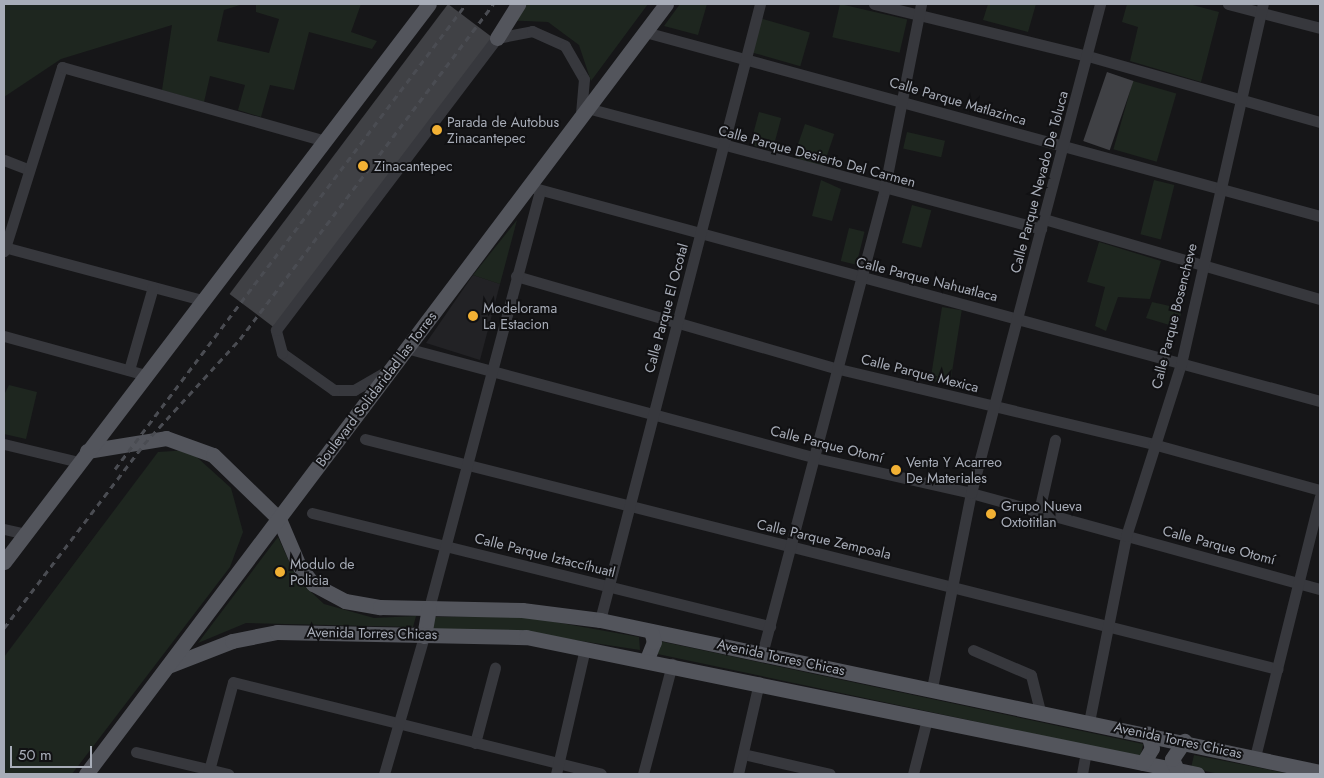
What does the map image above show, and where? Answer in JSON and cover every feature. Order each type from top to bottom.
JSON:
[{"type":"main road","points":[[4,562],[202,300],[430,4]]},
{"type":"main road","points":[[497,38],[518,4]]},
{"type":"main road","name":"Boulevard Solidaridad las Torres","points":[[86,774],[280,520],[406,348],[534,189],[583,114],[666,4]]},
{"type":"main road","name":"Avenida Torres Chicas","points":[[83,457],[147,438],[182,440],[213,454],[239,475],[280,520],[299,566],[326,593],[364,605],[522,610],[600,620],[1184,741],[1320,772]]},
{"type":"main road","points":[[424,636],[429,608]]},
{"type":"main road","points":[[646,659],[653,647],[651,630]]},
{"type":"main road","name":"Avenida Torres Chicas","points":[[168,666],[262,634],[526,637],[672,664],[1197,774]]},
{"type":"main road","points":[[1143,763],[1152,748],[1148,734]]},
{"type":"main road","points":[[1177,770],[1172,759],[1184,741]]},
{"type":"street","name":"Calle Parque El Ocotal","points":[[600,620],[607,586],[678,322],[760,4]]},
{"type":"street","points":[[874,4],[1088,56],[1320,122]]},
{"type":"street","points":[[762,654],[863,279],[903,102],[921,4]]},
{"type":"street","name":"Calle Parque Nevado De Toluca","points":[[932,688],[971,493],[1088,56],[1100,4]]},
{"type":"street","points":[[1228,4],[1262,8],[1320,28]]},
{"type":"street","name":"Calle Parque Bosencheve","points":[[1089,722],[1126,536],[1153,444],[1180,364],[1222,189],[1262,8]]},
{"type":"street","points":[[392,369],[354,390],[334,390],[282,352],[276,330],[497,38],[532,31],[565,46],[584,79],[583,114]]},
{"type":"street","name":"Calle Parque Matlazinca","points":[[645,32],[1320,216]]},
{"type":"street","points":[[202,300],[4,249],[60,69],[326,141]]},
{"type":"street","name":"Calle Parque Desierto Del Carmen","points":[[583,114],[724,147],[884,191],[1042,224],[1203,264],[1320,299]]},
{"type":"street","points":[[4,160],[28,169]]},
{"type":"street","points":[[429,608],[516,276],[534,189]]},
{"type":"street","name":"Calle Parque Nahuatlaca","points":[[534,189],[701,233],[863,279],[1019,317],[1180,364],[1320,401]]},
{"type":"street","name":"Calle Parque Mexica","points":[[516,276],[840,369],[1153,444],[1320,490]]},
{"type":"street","points":[[129,370],[153,287]]},
{"type":"street","points":[[4,336],[146,376]]},
{"type":"street","name":"Calle Parque Otomí","points":[[406,348],[816,458],[971,493],[1320,589]]},
{"type":"street","name":"Calle Parque Zempoala","points":[[365,440],[791,547],[953,584],[1277,669]]},
{"type":"street","points":[[1039,511],[1055,440]]},
{"type":"street","points":[[4,444],[83,457]]},
{"type":"street","points":[[1255,757],[1320,498]]},
{"type":"street","name":"Calle Parque Iztaccíhuatl","points":[[312,513],[770,626]]},
{"type":"street","points":[[4,529],[25,534]]},
{"type":"street","points":[[384,774],[424,636]]},
{"type":"street","points":[[558,769],[585,648]]},
{"type":"street","points":[[973,650],[1032,675],[1040,712]]},
{"type":"street","points":[[643,774],[672,664]]},
{"type":"street","points":[[475,743],[495,668]]},
{"type":"street","points":[[209,772],[229,684],[236,682],[475,743],[558,769],[601,774]]},
{"type":"street","points":[[738,774],[759,682]]},
{"type":"street","points":[[912,774],[928,719]]},
{"type":"street","points":[[1082,774],[1086,751]]},
{"type":"street","points":[[136,752],[209,772],[228,774]]},
{"type":"street","points":[[743,754],[830,774]]},
{"type":"shaded area","points":[[4,4],[243,4],[224,10],[217,41],[269,53],[279,19],[256,12],[256,4],[361,4],[351,32],[377,41],[372,49],[309,32],[294,90],[270,85],[261,117],[238,110],[245,85],[210,76],[204,102],[162,90],[172,25],[61,59],[4,97]]},
{"type":"shaded area","points":[[513,4],[648,4],[591,81],[579,45],[548,22],[501,20]]},
{"type":"shaded area","points":[[680,4],[707,4],[698,35],[664,26]]},
{"type":"shaded area","points":[[840,4],[907,20],[900,53],[832,37]]},
{"type":"shaded area","points":[[988,4],[1036,4],[1028,32],[983,20]]},
{"type":"shaded area","points":[[1127,4],[1189,4],[1219,12],[1201,82],[1130,61],[1138,27],[1122,22]]},
{"type":"shaded area","points":[[759,18],[810,33],[800,66],[749,52]]},
{"type":"shaded area","points":[[1133,81],[1176,93],[1157,162],[1113,149]]},
{"type":"shaded area","points":[[759,112],[781,118],[772,151],[750,145]]},
{"type":"shaded area","points":[[805,124],[834,134],[823,167],[794,157]]},
{"type":"shaded area","points":[[907,132],[945,141],[941,157],[903,149]]},
{"type":"shaded area","points":[[821,180],[841,189],[832,221],[812,216]]},
{"type":"shaded area","points":[[1154,180],[1174,185],[1161,239],[1140,234]]},
{"type":"shaded area","points":[[912,205],[931,210],[921,248],[902,243]]},
{"type":"shaded area","points":[[517,220],[500,284],[473,275]]},
{"type":"shaded area","points":[[849,228],[865,232],[856,265],[841,261]]},
{"type":"shaded area","points":[[1099,242],[1161,261],[1150,299],[1118,297],[1106,331],[1095,326],[1105,287],[1087,282]]},
{"type":"shaded area","points":[[473,275],[500,284],[480,360],[426,343]]},
{"type":"shaded area","points":[[1152,302],[1183,309],[1176,327],[1146,318]]},
{"type":"shaded area","points":[[942,307],[962,310],[950,384],[930,381]]},
{"type":"shaded area","points":[[9,385],[37,392],[26,439],[4,434],[4,395]]},
{"type":"shaded area","points":[[189,450],[231,488],[243,532],[230,567],[72,774],[4,774],[4,657],[158,452]]},
{"type":"shaded area","points":[[278,537],[297,579],[324,604],[374,618],[416,616],[413,627],[246,623],[198,643]]},
{"type":"shaded area","points":[[521,616],[639,637],[640,650],[522,632],[430,629],[432,617]]},
{"type":"shaded area","points":[[659,641],[1143,744],[1140,757],[656,654]]},
{"type":"shaded area","points":[[1194,755],[1291,774],[1219,774],[1191,768]]},
{"type":"building","name":"Zinacantepec","points":[[448,4],[495,40],[277,329],[230,294]]},
{"type":"building","points":[[1107,72],[1133,81],[1110,150],[1083,141]]},
{"type":"railway","points":[[115,469],[466,4]]},
{"type":"railway","points":[[4,628],[144,444],[240,339],[493,4]]},
{"type":"place","name":"Parada de Autobus Zinacantepec","points":[[437,130]]},
{"type":"place","name":"Zinacantepec","points":[[363,166]]},
{"type":"place","name":"Modelorama La Estacion","points":[[473,316]]},
{"type":"place","name":"Venta Y Acarreo De Materiales","points":[[896,470]]},
{"type":"place","name":"Grupo Nueva Oxtotitlan","points":[[991,514]]},
{"type":"place","name":"Modulo de Policia","points":[[280,572]]}]
